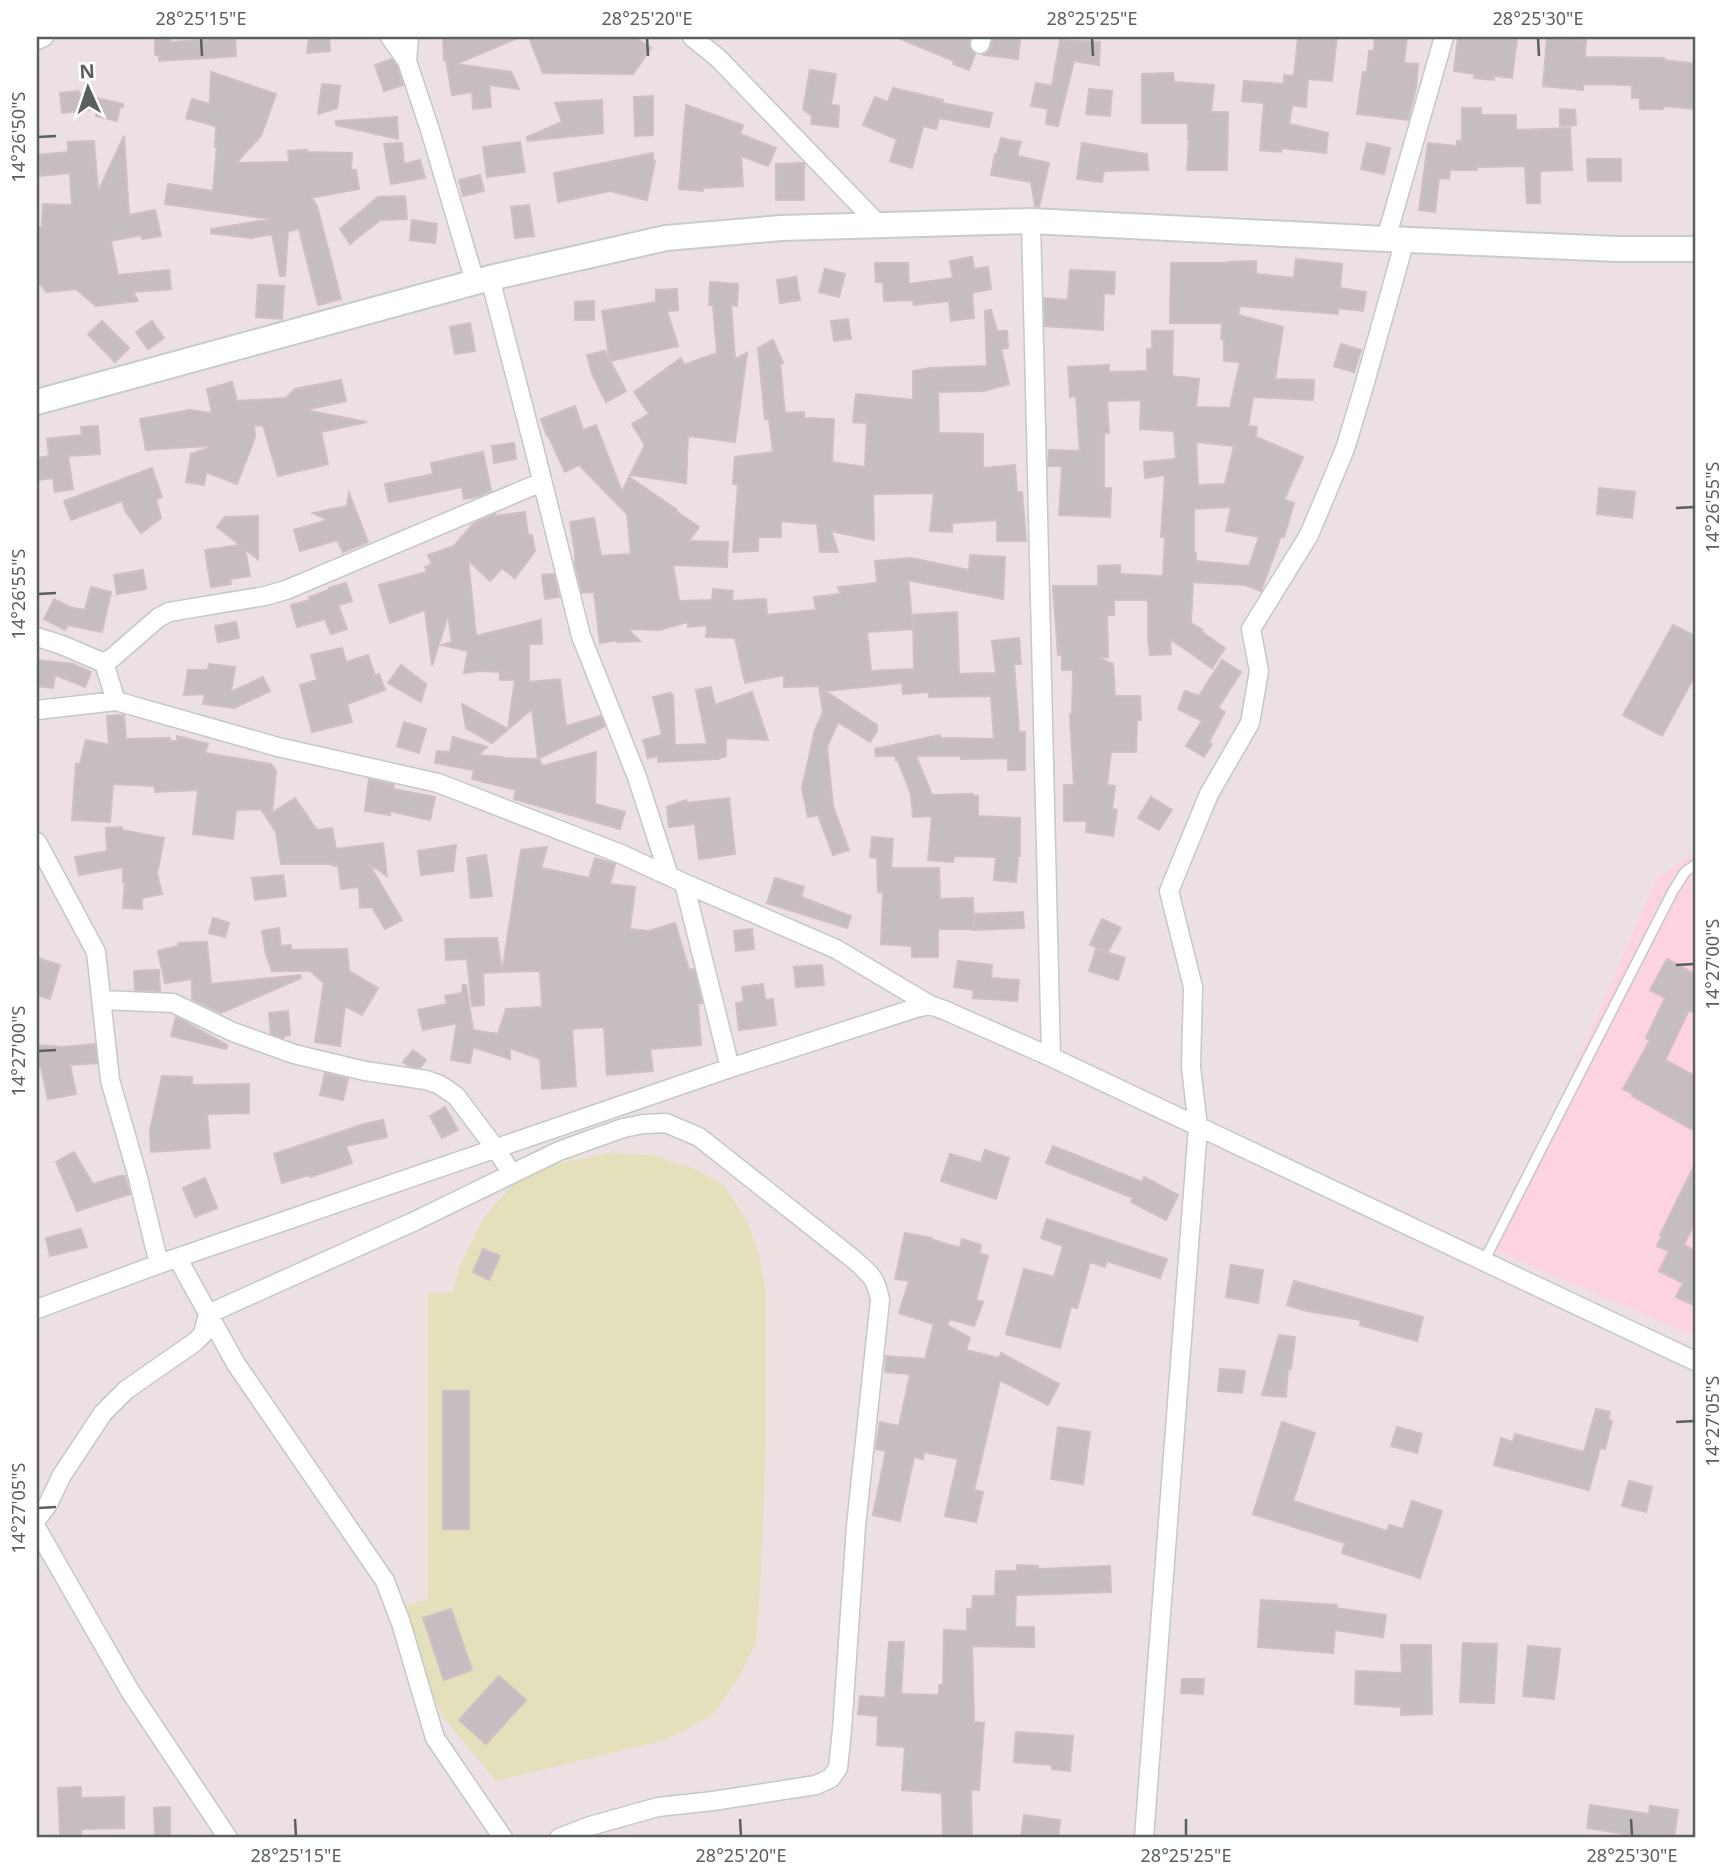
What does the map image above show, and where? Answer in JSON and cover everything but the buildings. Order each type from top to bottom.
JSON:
[{"type":"street","points":[[37,40],[44,37]]},
{"type":"street","points":[[390,37],[407,61],[482,280],[542,482],[580,636],[676,880],[730,1068]]},
{"type":"street","points":[[407,61],[409,37]]},
{"type":"street","points":[[692,37],[718,58],[879,225]]},
{"type":"street","points":[[1144,1838],[1198,1127],[1191,1067],[1193,987],[1169,891],[1209,794],[1250,723],[1259,671],[1251,629],[1309,535],[1345,449],[1364,386],[1395,240],[1444,37]]},
{"type":"street","points":[[1031,221],[1051,1057]]},
{"type":"street","points":[[37,402],[482,280],[666,238],[781,228],[1031,221],[1395,240],[1617,249],[1695,249]]},
{"type":"street","points":[[104,663],[169,612],[286,590],[542,482]]},
{"type":"street","points":[[37,637],[104,663],[116,701]]},
{"type":"street","points":[[37,710],[116,701],[278,747],[438,783],[621,854],[836,949],[930,1005],[1051,1057],[1695,1361]]},
{"type":"street","points":[[37,842],[96,952],[110,1080],[159,1264]]},
{"type":"street","points":[[102,1000],[173,1003],[233,1032],[294,1054],[365,1071],[426,1080],[456,1096],[512,1174]]},
{"type":"street","points":[[37,1309],[159,1264],[730,1068],[916,1007],[930,1005]]},
{"type":"street","points":[[208,1314],[415,1221],[559,1151],[623,1128],[666,1123],[699,1137],[852,1258],[877,1284],[880,1300],[856,1527],[838,1768],[831,1778],[816,1785],[658,1807],[590,1826],[559,1838]]},
{"type":"street","points":[[178,1259],[236,1364],[385,1581],[401,1623],[435,1738],[503,1838]]},
{"type":"street","points":[[37,1519],[103,1413],[126,1390],[195,1342],[203,1334],[208,1314]]},
{"type":"street","points":[[37,1529],[130,1690],[228,1838]]},
{"type":"lane","points":[[1484,1261],[1673,891],[1685,872],[1695,865]]},
{"type":"shaded area","points":[[1695,852],[1695,1336],[1496,1251],[1656,879]]},
{"type":"shaded area","points":[[609,1153],[652,1155],[695,1169],[724,1185],[748,1223],[759,1254],[766,1291],[766,1445],[756,1642],[740,1675],[714,1714],[665,1740],[496,1781],[441,1714],[400,1608],[428,1599],[428,1293],[452,1293],[461,1263],[483,1219],[514,1183],[557,1164]]}]
